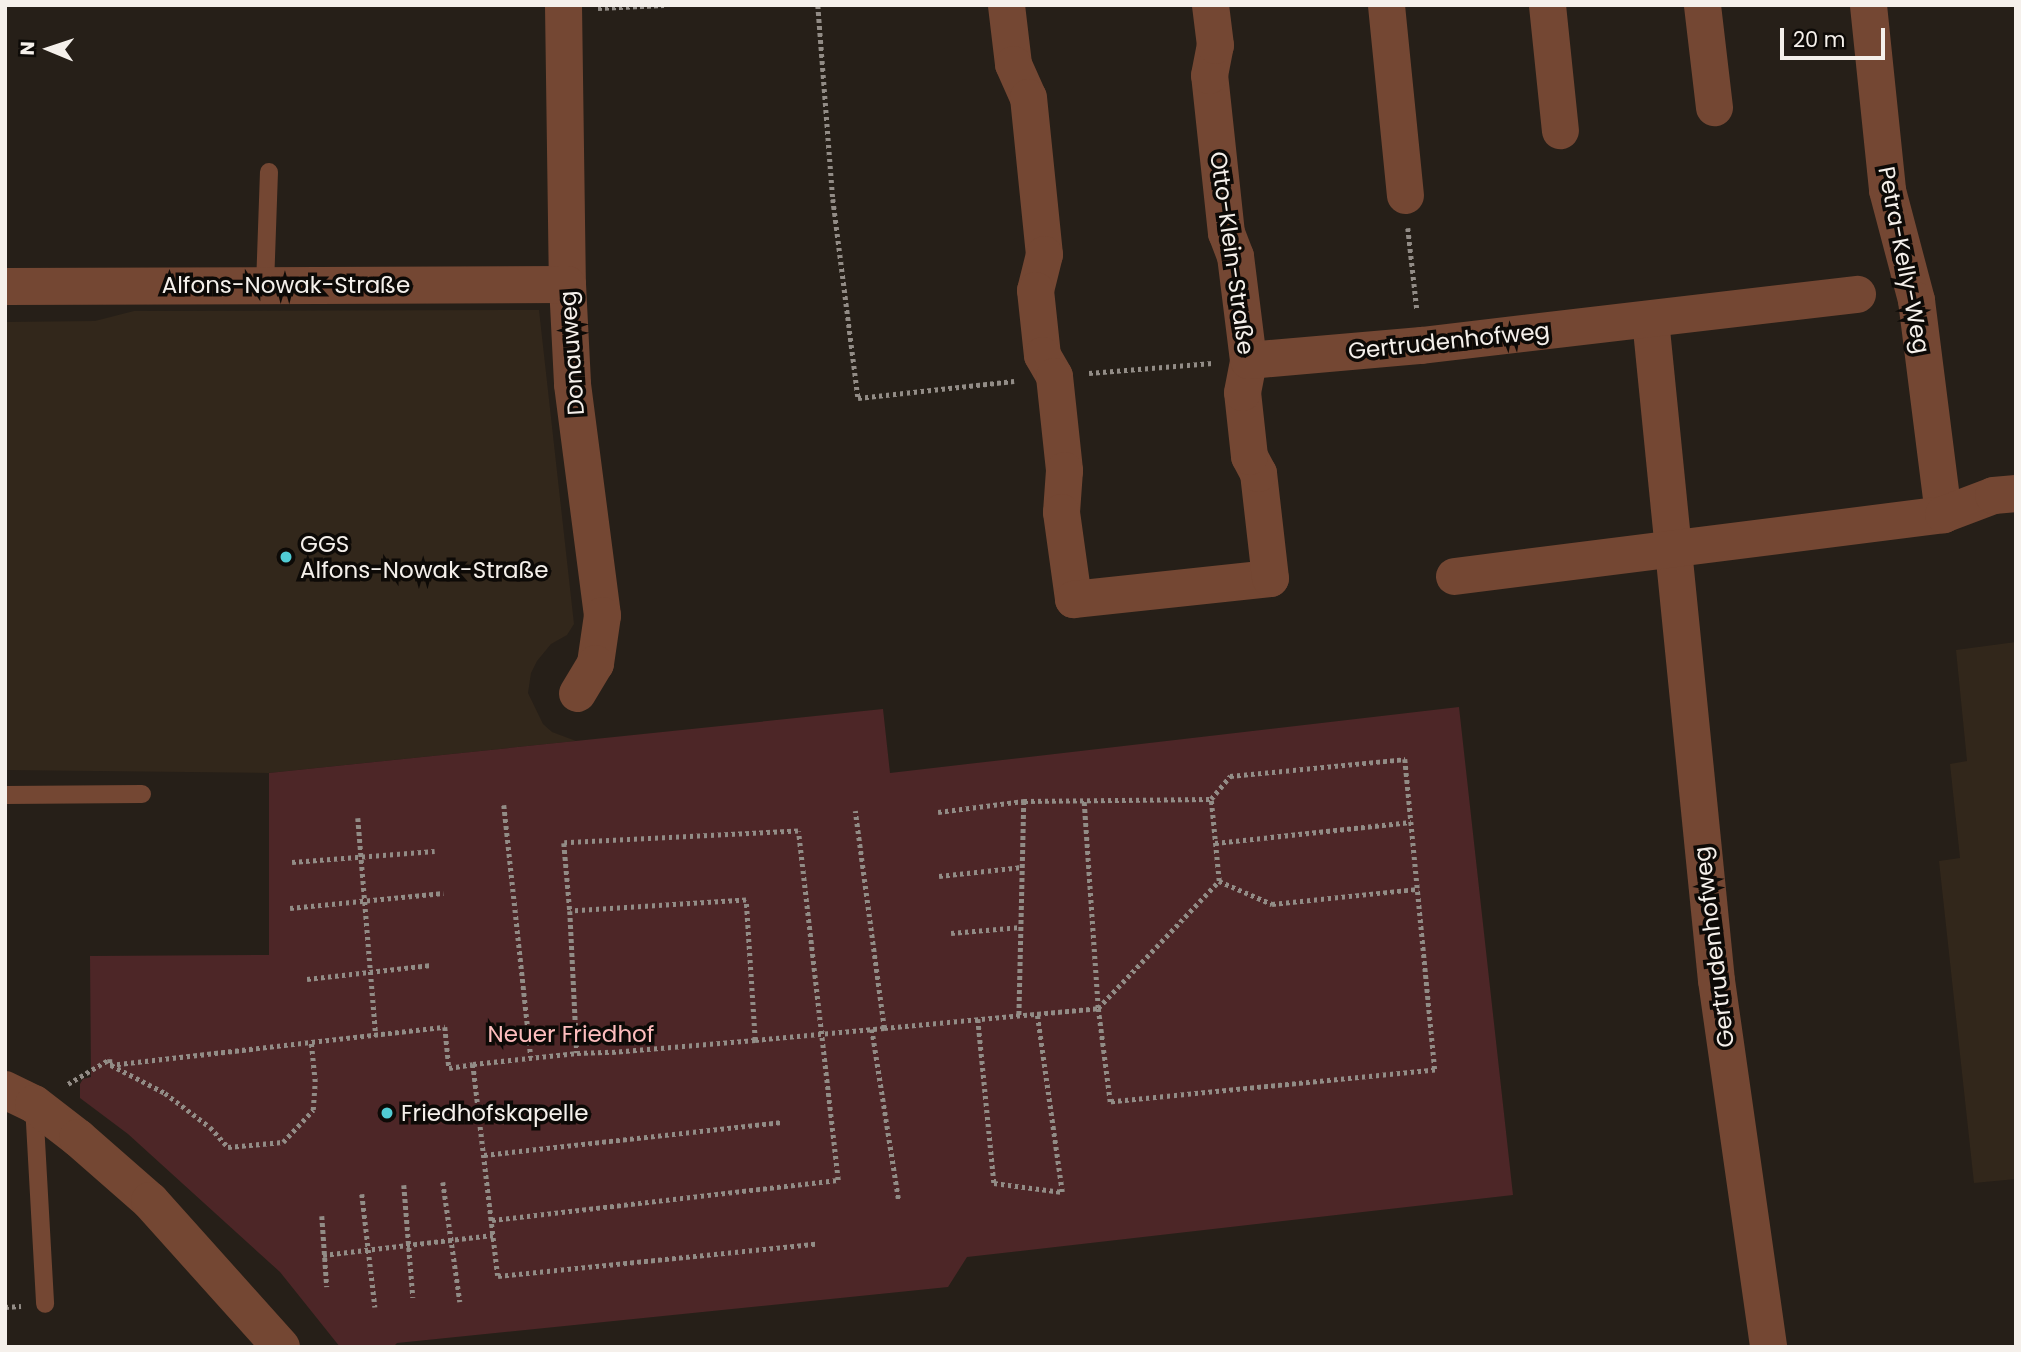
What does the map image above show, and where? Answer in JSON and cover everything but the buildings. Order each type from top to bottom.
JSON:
[{"type":"street","name":"Otto-Klein-Straße","points":[[1006,5],[1013,64],[1028,97],[1044,254],[1035,290],[1042,355],[1054,376],[1064,470],[1061,512],[1073,599],[1270,578],[1258,473],[1249,456],[1242,392],[1248,360],[1235,256],[1226,233],[1209,75],[1214,45],[1210,5]]},
{"type":"street","points":[[1386,5],[1405,195]]},
{"type":"street","points":[[1547,5],[1560,130]]},
{"type":"street","points":[[1702,5],[1714,107]]},
{"type":"street","name":"Petra-Kelly-Weg","points":[[1868,5],[1887,190],[1916,300],[1943,514]]},
{"type":"street","name":"Donauweg","points":[[563,7],[567,284],[572,384],[602,615],[595,663],[577,694]]},
{"type":"street","name":"Alfons-Nowak-Straße","points":[[5,286],[567,284]]},
{"type":"street","name":"Gertrudenhofweg","points":[[1248,360],[1421,345],[1857,294]]},
{"type":"street","name":"Gertrudenhofweg","points":[[1650,319],[1716,980],[1768,1347]]},
{"type":"street","points":[[1454,576],[1886,519],[1943,514],[1993,495],[2016,493]]},
{"type":"street","points":[[20,1097],[150,1201],[281,1347]]},
{"type":"lane","points":[[265,286],[269,172]]},
{"type":"lane","points":[[5,795],[142,794]]},
{"type":"lane","points":[[20,1097],[45,1304]]},
{"type":"path","points":[[563,7],[664,5]]},
{"type":"path","points":[[818,5],[833,199],[858,398]]},
{"type":"path","points":[[1405,195],[1421,345]]},
{"type":"path","points":[[110,1065],[444,1027],[449,1068],[531,1058],[1098,1008],[1219,881],[1211,799],[1230,776],[1405,759],[1435,1070],[1110,1102],[1098,1008],[1084,801]]},
{"type":"path","points":[[938,812],[1024,802],[1211,799]]},
{"type":"path","points":[[1019,1015],[1024,802]]},
{"type":"path","points":[[504,805],[531,1058]]},
{"type":"path","points":[[855,811],[884,1028]]},
{"type":"path","points":[[358,818],[376,1035]]},
{"type":"path","points":[[1215,843],[1411,822]]},
{"type":"path","points":[[491,1220],[838,1180],[798,831],[564,843],[577,1054]]},
{"type":"path","points":[[292,862],[435,851]]},
{"type":"path","points":[[939,876],[1022,867]]},
{"type":"path","points":[[1219,881],[1272,904],[1418,889]]},
{"type":"path","points":[[290,908],[443,892]]},
{"type":"path","points":[[570,911],[746,900],[755,1040]]},
{"type":"path","points":[[951,933],[1021,927]]},
{"type":"path","points":[[307,979],[431,965]]},
{"type":"path","points":[[978,1019],[994,1183],[1062,1192],[1037,1014]]},
{"type":"path","points":[[872,1029],[900,1201]]},
{"type":"path","points":[[110,1065],[165,1093],[210,1128],[228,1147],[283,1142],[313,1110],[315,1082],[311,1042]]},
{"type":"path","points":[[20,1097],[110,1059],[110,1065]]},
{"type":"path","points":[[473,1064],[498,1276],[815,1244]]},
{"type":"path","points":[[484,1155],[782,1122]]},
{"type":"path","points":[[443,1182],[460,1302]]},
{"type":"path","points":[[404,1185],[413,1298]]},
{"type":"path","points":[[362,1194],[376,1307]]},
{"type":"path","points":[[322,1216],[327,1287]]},
{"type":"path","points":[[323,1255],[493,1235]]},
{"type":"shaded area","name":"GGS Alfons-Nowak-Straße","points":[[539,310],[574,624],[567,635],[551,644],[537,661],[531,673],[528,693],[543,724],[552,732],[576,741],[269,773],[5,770],[5,322],[95,321],[134,311]]},
{"type":"shaded area","points":[[2016,642],[2016,1179],[1974,1183],[1939,861],[1960,858],[1950,764],[1967,761],[1956,650]]},
{"type":"green space","name":"Neuer Friedhof","points":[[1459,707],[1513,1195],[967,1257],[948,1287],[397,1343],[393,1347],[340,1347],[280,1272],[128,1134],[80,1098],[80,1084],[83,1079],[91,1077],[90,956],[269,955],[269,773],[883,709],[890,773]]},
{"type":"place","name":"GGS Alfons-Nowak-Straße","points":[[286,557]]},
{"type":"place","name":"Friedhofskapelle","points":[[387,1113]]}]
